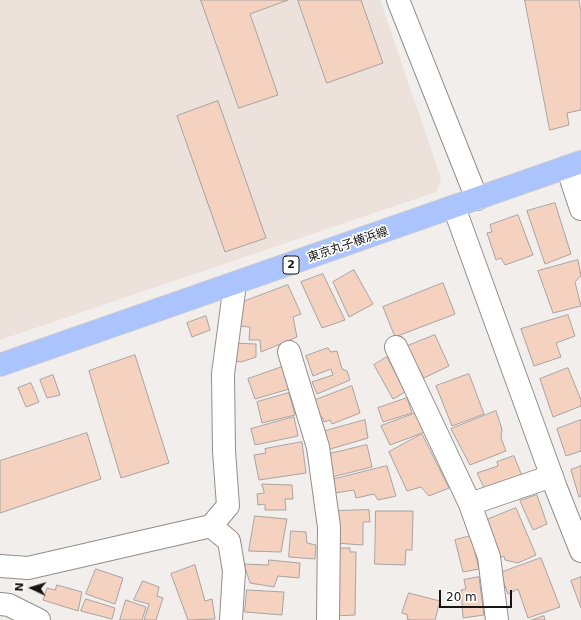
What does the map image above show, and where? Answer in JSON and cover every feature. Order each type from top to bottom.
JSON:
[{"type":"main road","name":"東京丸子横浜線","points":[[0,365],[235,284],[574,164]]},
{"type":"street","points":[[398,0],[477,199]]},
{"type":"street","points":[[574,164],[581,209]]},
{"type":"street","points":[[454,207],[552,476],[581,551]]},
{"type":"street","points":[[0,566],[28,568],[211,526],[228,506],[224,450],[223,374],[235,284]]},
{"type":"street","points":[[396,347],[470,504],[489,557],[496,620]]},
{"type":"street","points":[[289,352],[318,447],[329,527],[328,620]]},
{"type":"street","points":[[470,504],[552,476]]},
{"type":"street","points":[[211,526],[229,541],[234,571],[231,620]]},
{"type":"street","points":[[10,611],[39,620]]},
{"type":"shaded area","points":[[0,0],[380,0],[441,178],[436,192],[0,340]]},
{"type":"building","points":[[201,0],[288,0],[250,14],[278,95],[239,108]]},
{"type":"building","points":[[298,0],[361,0],[383,63],[327,83]]},
{"type":"building","points":[[525,0],[579,0],[581,12],[581,110],[567,113],[569,125],[550,130]]},
{"type":"building","points":[[218,101],[266,238],[225,252],[177,116]]},
{"type":"building","points":[[555,203],[571,254],[545,264],[527,211]]},
{"type":"building","points":[[518,215],[533,255],[505,265],[501,258],[496,260],[487,233],[492,232],[490,225]]},
{"type":"building","points":[[578,260],[581,276],[575,282],[581,306],[553,313],[538,271]]},
{"type":"building","points":[[354,270],[373,304],[349,317],[333,282]]},
{"type":"building","points":[[323,274],[345,320],[322,328],[301,282]]},
{"type":"building","points":[[443,283],[455,314],[395,337],[383,307]]},
{"type":"building","points":[[288,285],[301,314],[293,317],[297,337],[261,352],[260,340],[249,340],[250,327],[238,326],[240,303]]},
{"type":"building","points":[[568,315],[575,336],[556,343],[561,357],[534,366],[521,329]]},
{"type":"building","points":[[206,316],[210,330],[192,337],[187,323]]},
{"type":"building","points":[[435,335],[449,366],[424,378],[405,347]]},
{"type":"building","points":[[232,343],[256,344],[256,357],[241,362],[231,360]]},
{"type":"building","points":[[328,348],[331,352],[337,351],[342,369],[347,371],[350,380],[317,394],[312,382],[333,375],[331,369],[313,376],[306,356]]},
{"type":"building","points":[[135,355],[169,463],[121,478],[89,371]]},
{"type":"building","points":[[387,357],[405,392],[393,399],[374,365]]},
{"type":"building","points":[[282,367],[289,389],[255,399],[248,379]]},
{"type":"building","points":[[568,368],[581,400],[581,406],[553,417],[540,379]]},
{"type":"building","points":[[469,374],[484,414],[452,426],[436,386]]},
{"type":"building","points":[[53,375],[60,395],[47,398],[40,380]]},
{"type":"building","points":[[31,383],[39,402],[26,407],[18,388]]},
{"type":"building","points":[[352,386],[360,413],[332,424],[330,420],[324,422],[322,417],[318,418],[313,401]]},
{"type":"building","points":[[289,393],[295,415],[262,423],[257,402]]},
{"type":"building","points":[[407,398],[412,413],[383,422],[378,408]]},
{"type":"building","points":[[496,411],[502,429],[501,438],[506,451],[470,465],[451,429]]},
{"type":"building","points":[[416,413],[425,432],[390,445],[381,426]]},
{"type":"building","points":[[294,417],[298,436],[255,445],[251,429]]},
{"type":"building","points":[[365,420],[368,438],[327,450],[322,432]]},
{"type":"building","points":[[581,420],[581,451],[566,456],[557,429]]},
{"type":"building","points":[[87,433],[101,479],[0,513],[0,461]]},
{"type":"building","points":[[422,434],[449,488],[429,496],[421,487],[407,491],[389,452]]},
{"type":"building","points":[[302,442],[306,473],[259,480],[254,455],[266,453],[265,449]]},
{"type":"building","points":[[367,445],[372,467],[332,477],[325,455]]},
{"type":"building","points":[[514,456],[522,476],[485,490],[477,473],[498,466],[497,462]]},
{"type":"building","points":[[387,466],[396,496],[378,500],[374,494],[356,498],[354,490],[335,493],[331,480]]},
{"type":"building","points":[[581,466],[581,496],[579,497],[571,470]]},
{"type":"building","points":[[262,484],[292,485],[293,499],[285,499],[286,510],[265,510],[265,504],[258,505],[257,494],[264,493]]},
{"type":"building","points":[[537,495],[547,524],[533,530],[520,501]]},
{"type":"building","points":[[516,508],[536,555],[518,563],[505,560],[504,556],[496,560],[484,521]]},
{"type":"building","points":[[369,510],[370,522],[363,522],[363,545],[335,543],[335,511]]},
{"type":"building","points":[[376,511],[413,511],[412,550],[406,550],[405,565],[375,564]]},
{"type":"building","points":[[255,516],[287,519],[281,552],[249,551]]},
{"type":"building","points":[[291,531],[306,532],[307,543],[316,545],[315,559],[289,557]]},
{"type":"building","points":[[471,536],[479,569],[463,572],[455,540]]},
{"type":"building","points":[[336,548],[350,548],[350,552],[356,552],[355,615],[334,616]]},
{"type":"building","points":[[541,558],[560,607],[528,618],[518,589],[508,594],[500,573]]},
{"type":"building","points":[[269,560],[300,563],[299,578],[278,576],[274,587],[250,583],[244,564],[268,565]]},
{"type":"building","points":[[195,565],[205,601],[212,599],[215,619],[188,620],[171,574]]},
{"type":"building","points":[[96,569],[123,578],[115,604],[86,594]]},
{"type":"building","points":[[479,577],[484,615],[463,618],[461,590],[466,589],[464,580]]},
{"type":"building","points":[[581,577],[581,608],[571,581]]},
{"type":"building","points":[[143,581],[159,587],[157,596],[163,598],[156,620],[144,620],[149,604],[134,600]]},
{"type":"building","points":[[57,585],[82,592],[78,611],[43,600],[47,588],[55,590]]},
{"type":"building","points":[[247,590],[284,592],[282,615],[245,612]]},
{"type":"building","points":[[409,593],[440,601],[435,620],[407,619],[408,615],[402,613]]},
{"type":"building","points":[[86,599],[115,608],[112,619],[81,611]]},
{"type":"building","points":[[126,600],[146,607],[142,620],[120,620]]},
{"type":"building","points":[[544,616],[545,620],[532,620]]}]
